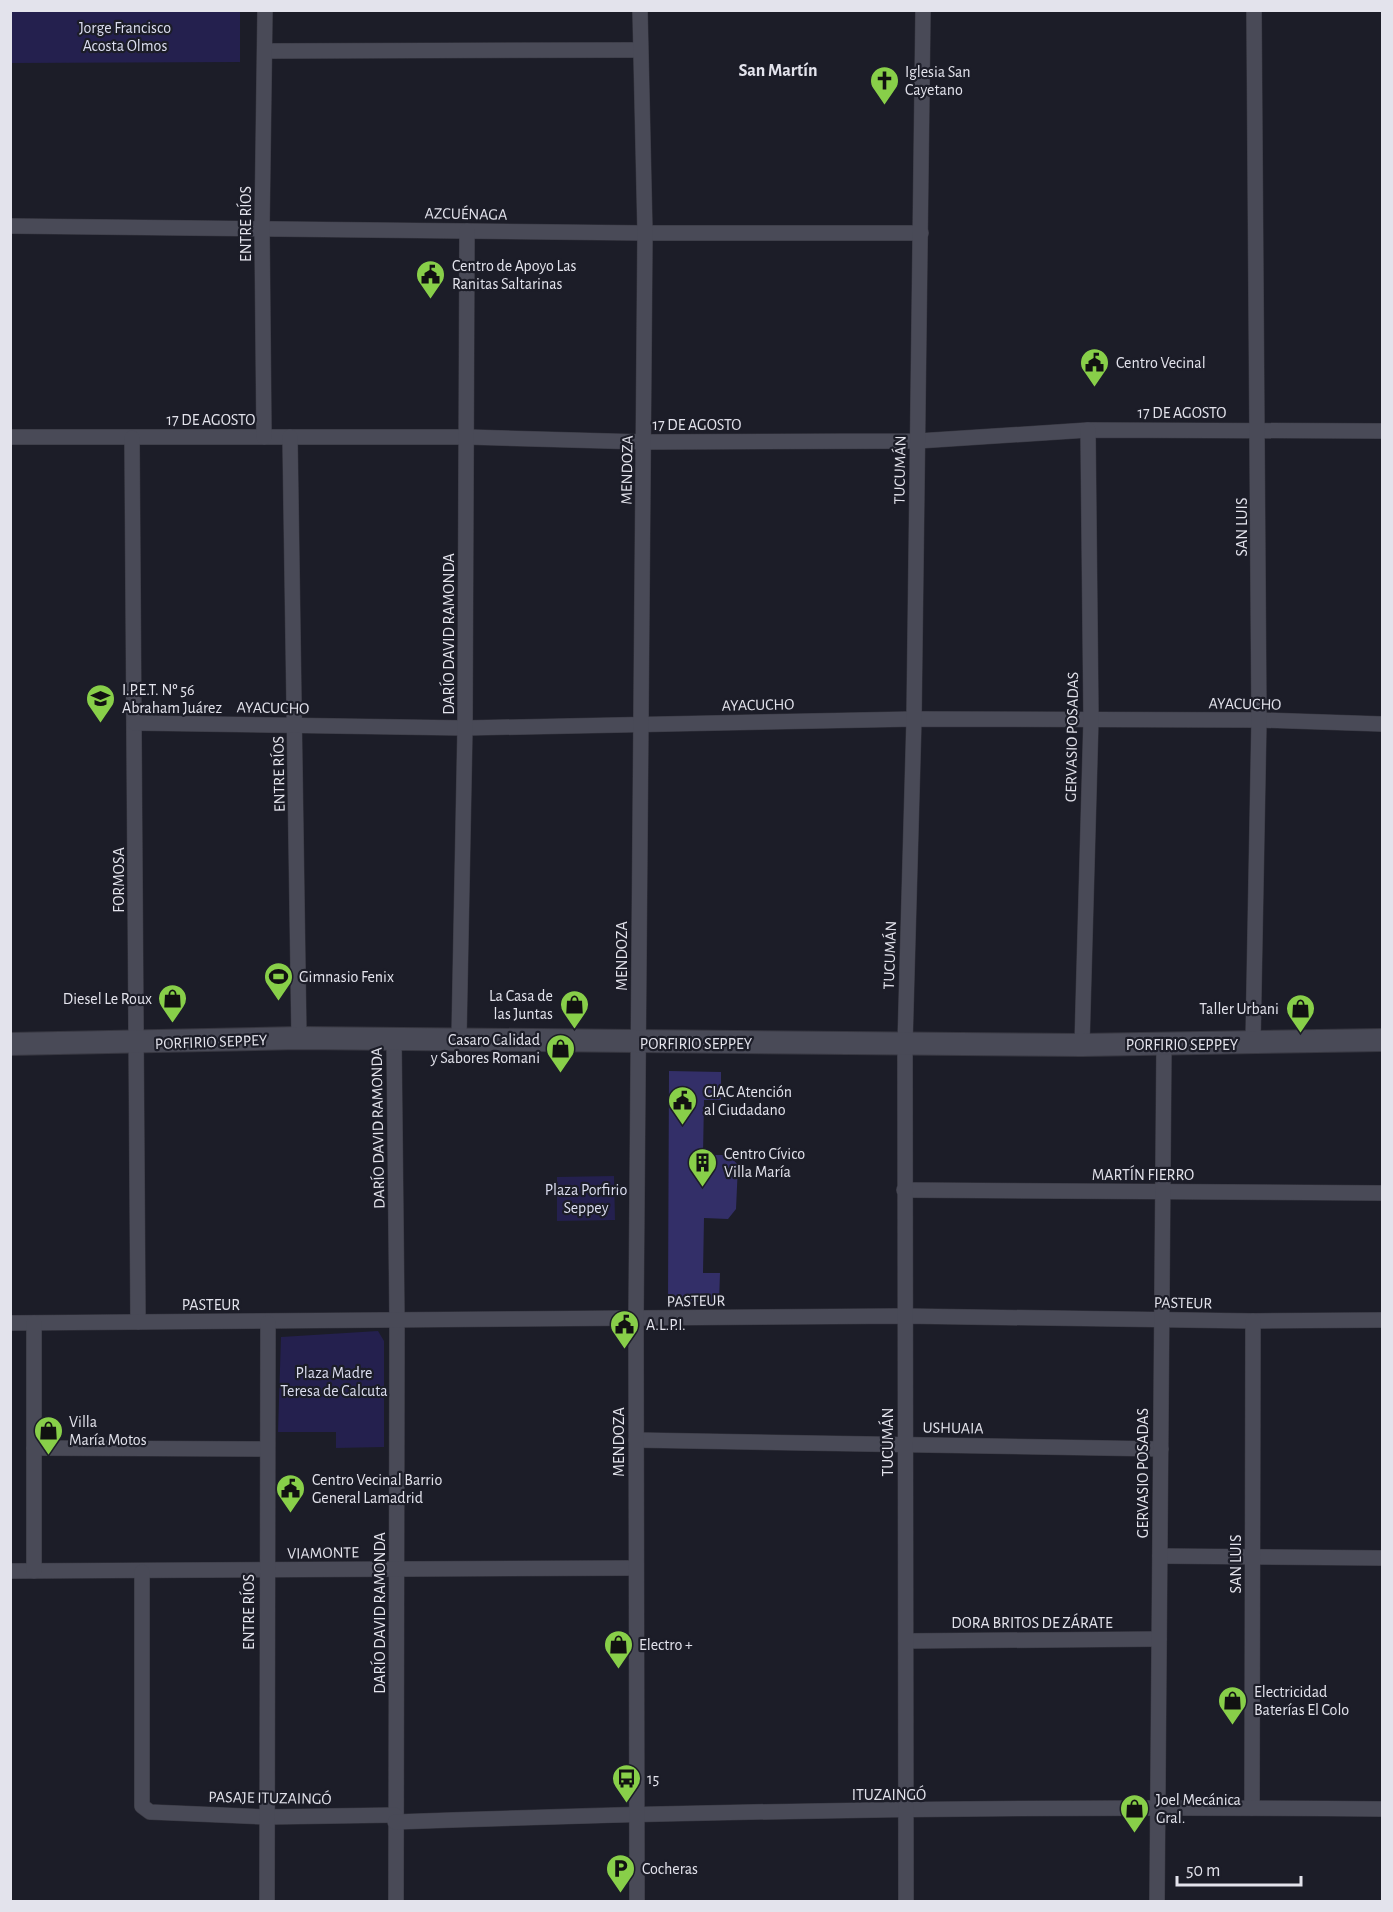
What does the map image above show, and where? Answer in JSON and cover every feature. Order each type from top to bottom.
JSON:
[{"type":"main road","name":"PORFIRIO SEPPEY","points":[[10,1044],[459,1037],[639,1042],[1082,1045],[1383,1040]]},
{"type":"street","name":"ENTRE RÍOS","points":[[264,437],[262,228],[265,10]]},
{"type":"street","name":"MENDOZA","points":[[637,1902],[636,1319],[639,724],[645,233],[639,50],[640,10]]},
{"type":"street","name":"TUCUMÁN","points":[[906,1902],[905,1044],[914,719],[923,10]]},
{"type":"street","name":"SAN LUIS","points":[[1253,1043],[1259,720],[1254,10]]},
{"type":"street","points":[[266,51],[639,50]]},
{"type":"street","name":"AZCUÉNAGA","points":[[10,226],[645,233],[921,233]]},
{"type":"street","name":"DARÍO DAVID RAMONDA","points":[[459,1037],[468,437],[467,231]]},
{"type":"street","name":"17 DE AGOSTO","points":[[10,437],[468,437],[644,442],[918,441],[1088,430],[1383,431]]},
{"type":"street","name":"GERVASIO POSADAS","points":[[1082,1045],[1091,719],[1088,430]]},
{"type":"street","name":"ENTRE RÍOS","points":[[290,437],[299,1038]]},
{"type":"street","name":"FORMOSA","points":[[132,438],[138,1322]]},
{"type":"street","name":"AYACUCHO","points":[[135,723],[465,728],[914,719],[1091,719],[1259,720],[1383,724]]},
{"type":"street","name":"DARÍO DAVID RAMONDA","points":[[394,1038],[398,1569],[396,1902]]},
{"type":"street","name":"GERVASIO POSADAS","points":[[1157,1902],[1164,1044]]},
{"type":"street","name":"MARTÍN FIERRO","points":[[904,1190],[1383,1193]]},
{"type":"street","name":"PASTEUR","points":[[10,1323],[268,1323],[904,1316],[1253,1321],[1383,1320]]},
{"type":"street","name":"SAN LUIS","points":[[1252,1808],[1253,1321]]},
{"type":"street","points":[[34,1323],[34,1571]]},
{"type":"street","name":"ENTRE RÍOS","points":[[267,1902],[268,1323]]},
{"type":"street","name":"USHUAIA","points":[[636,1440],[1161,1449]]},
{"type":"street","points":[[34,1448],[267,1449]]},
{"type":"street","points":[[1160,1557],[1383,1558]]},
{"type":"street","name":"VIAMONTE","points":[[10,1572],[636,1568]]},
{"type":"street","name":"PASAJE ITUZAINGÓ","points":[[142,1572],[142,1806],[146,1810],[266,1818],[395,1819]]},
{"type":"street","name":"DORA BRITOS DE ZÁRATE","points":[[906,1641],[1159,1639]]},
{"type":"street","name":"ITUZAINGÓ","points":[[395,1819],[906,1811],[1383,1809]]},
{"type":"green space","name":"Jorge Francisco Acosta Olmos","points":[[10,11],[240,11],[240,62],[11,63]]},
{"type":"green space","name":"Plaza Porfirio Seppey","points":[[614,1176],[615,1220],[557,1221],[557,1177]]},
{"type":"green space","name":"Plaza Madre Teresa de Calcuta","points":[[378,1331],[384,1341],[384,1447],[336,1448],[336,1432],[278,1432],[281,1337]]},
{"type":"building","name":"Centro Cívico Villa María","points":[[669,1071],[721,1072],[721,1100],[704,1100],[703,1155],[729,1155],[738,1165],[736,1209],[728,1219],[704,1218],[703,1273],[720,1273],[719,1302],[668,1302]]},
{"type":"place","name":"Iglesia San Cayetano","points":[[884,106]]},
{"type":"place","name":"Centro de Apoyo Las Ranitas Saltarinas","points":[[431,300]]},
{"type":"place","name":"Centro Vecinal","points":[[1095,388]]},
{"type":"place","name":"I.P.E.T. Nº 56 Abraham Juárez","points":[[101,724]]},
{"type":"place","name":"Gimnasio Fenix","points":[[278,1002]]},
{"type":"place","name":"Diesel Le Roux","points":[[173,1024]]},
{"type":"place","name":"La Casa de las Juntas","points":[[574,1030]]},
{"type":"place","name":"Taller Urbani","points":[[1300,1034]]},
{"type":"place","name":"Casaro Calidad y Sabores Romani","points":[[561,1074]]},
{"type":"place","name":"CIAC Atención al Ciudadano","points":[[683,1126]]},
{"type":"place","name":"Centro Cívico Villa María","points":[[703,1188]]},
{"type":"place","name":"A.L.P.I.","points":[[625,1350]]},
{"type":"place","name":"Villa María Motos","points":[[48,1456]]},
{"type":"place","name":"Centro Vecinal Barrio General Lamadrid","points":[[291,1514]]},
{"type":"place","name":"Electro +","points":[[618,1670]]},
{"type":"place","name":"Electricidad Baterías El Colo","points":[[1233,1726]]},
{"type":"place","name":"15","points":[[626,1804]]},
{"type":"place","name":"Joel Mecánica Gral.","points":[[1135,1834]]},
{"type":"place","name":"Cocheras","points":[[621,1894]]},
{"type":"district","name":"San Martín","points":[[778,70]]}]
